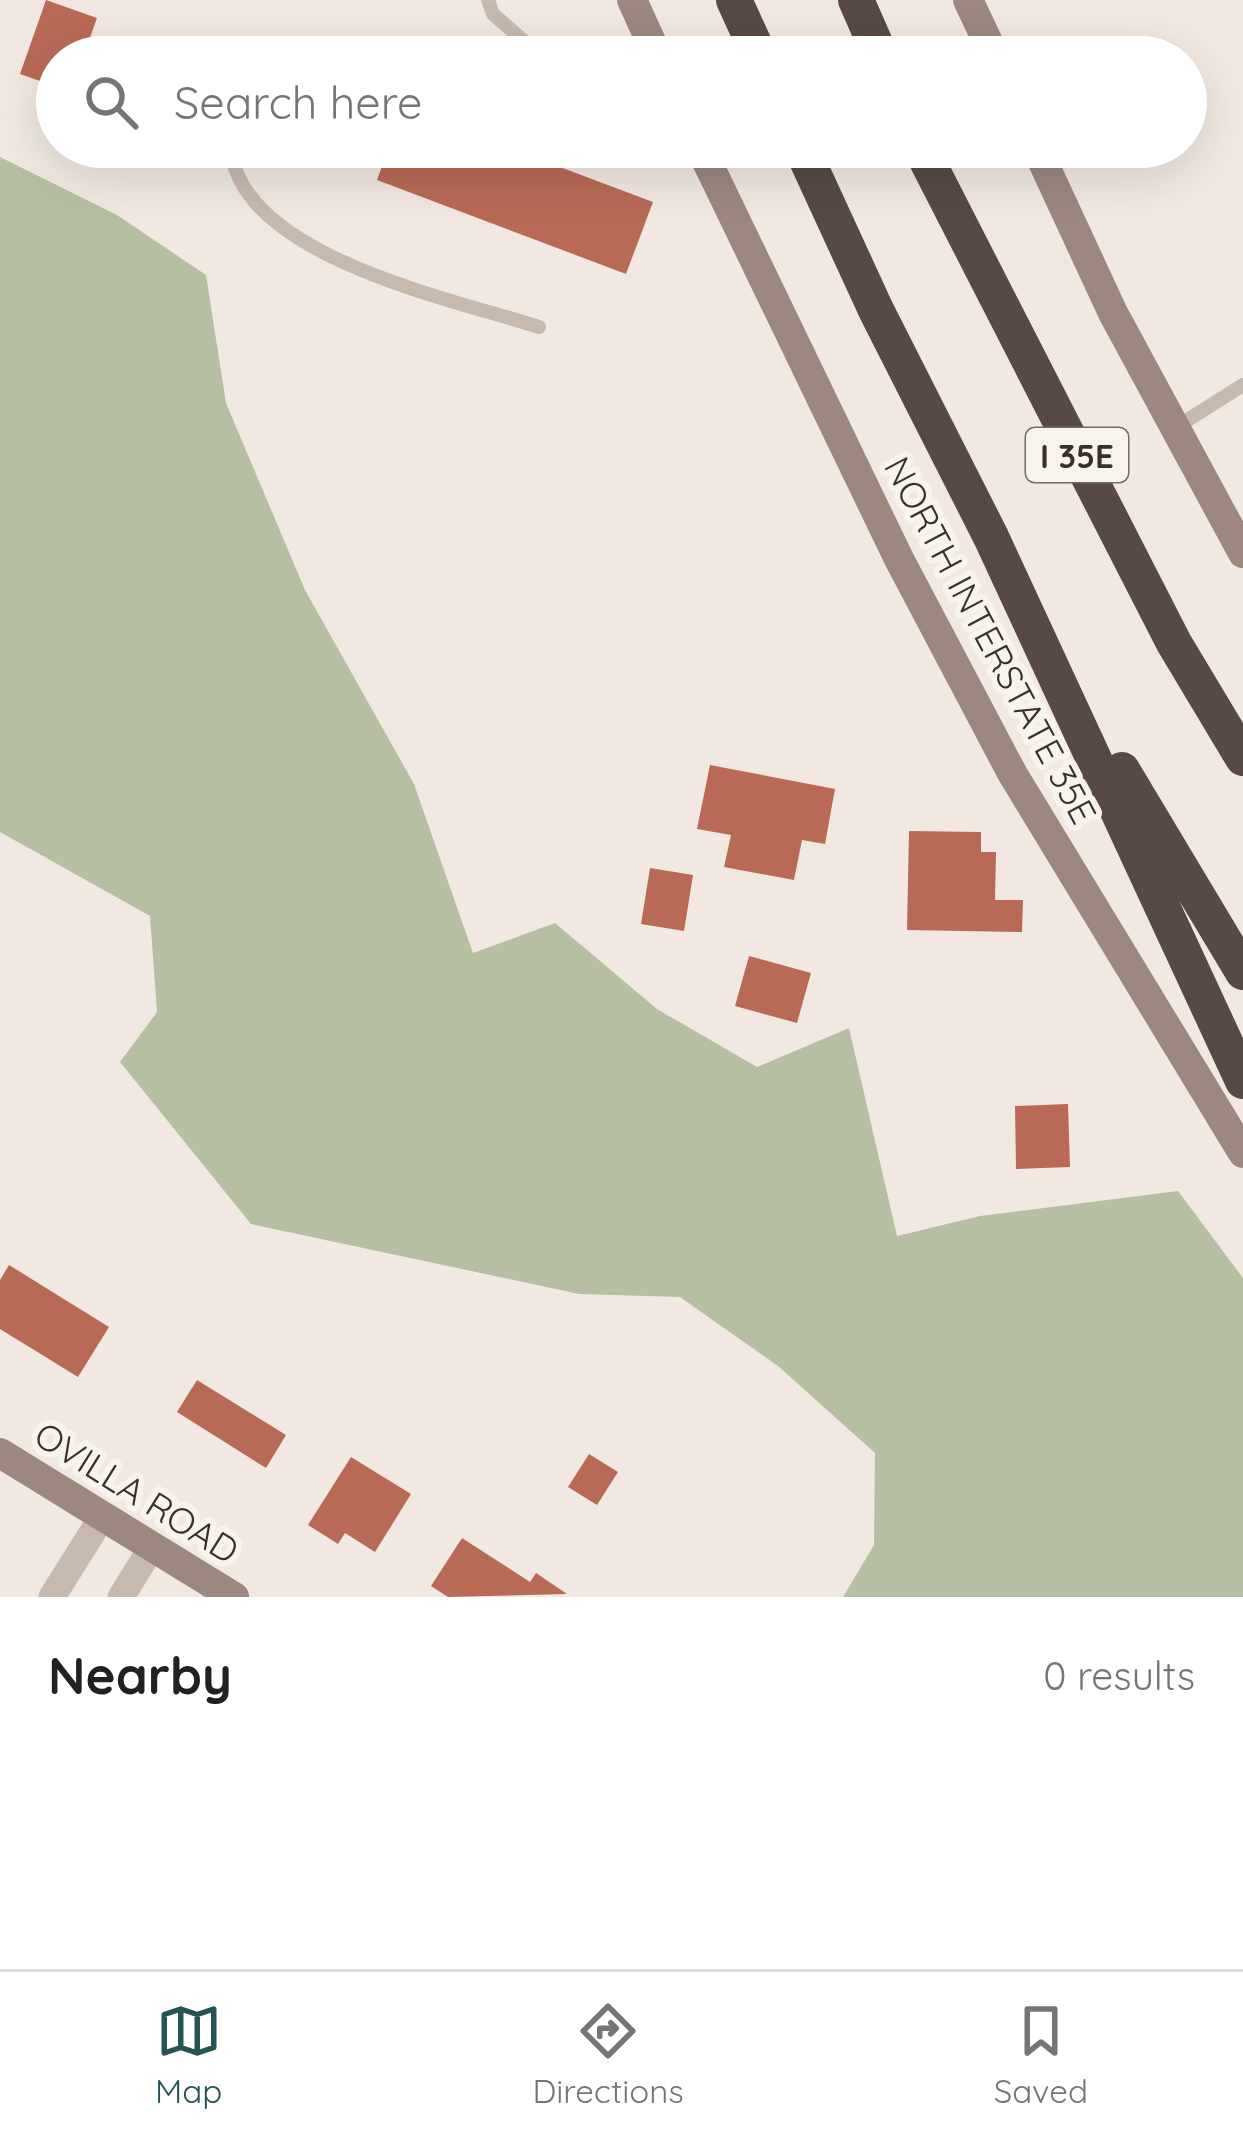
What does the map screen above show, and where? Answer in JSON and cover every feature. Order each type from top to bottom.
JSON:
[{"type":"highway","points":[[734,0],[750,36]]},
{"type":"highway","points":[[856,0],[872,36]]},
{"type":"highway","points":[[811,168],[876,310],[991,537],[1243,1081]]},
{"type":"highway","name":"I 35E","points":[[931,168],[1174,643],[1243,758]]},
{"type":"highway","points":[[991,537],[1243,972]]},
{"type":"main road","points":[[632,0],[648,36]]},
{"type":"main road","points":[[968,0],[985,36]]},
{"type":"main road","name":"NORTH INTERSTATE 35E","points":[[704,168],[1012,773],[1243,1153]]},
{"type":"main road","points":[[1046,168],[1113,313],[1243,553]]},
{"type":"main road","name":"OVILLA ROAD","points":[[0,1453],[233,1597]]},
{"type":"street","points":[[52,1597],[102,1516]]},
{"type":"street","points":[[121,1597],[152,1547]]},
{"type":"lane","points":[[488,0],[493,14],[518,36]]},
{"type":"lane","points":[[233,168],[252,201],[278,225],[343,263],[539,327]]},
{"type":"lane","points":[[1175,428],[1242,381]]},
{"type":"green space","points":[[0,157],[117,215],[206,275],[226,403],[305,590],[414,784],[473,953],[555,923],[657,1009],[757,1067],[849,1028],[897,1236],[980,1216],[1178,1191],[1243,1278],[1243,1597],[843,1597],[874,1545],[875,1453],[778,1366],[680,1297],[579,1294],[251,1224],[120,1062],[157,1012],[150,916],[0,832]]},
{"type":"building","points":[[46,0],[97,18],[91,36],[36,36],[36,80],[20,74]]},
{"type":"building","points":[[381,168],[563,168],[653,202],[626,274],[377,180]]},
{"type":"building","points":[[710,765],[835,789],[825,844],[802,840],[794,880],[724,867],[731,835],[697,829]]},
{"type":"building","points":[[909,831],[981,832],[981,852],[996,852],[995,900],[1023,900],[1022,932],[907,930]]},
{"type":"building","points":[[650,868],[693,875],[684,931],[641,924]]},
{"type":"building","points":[[749,956],[811,973],[797,1023],[735,1006]]},
{"type":"building","points":[[1068,1104],[1070,1167],[1016,1169],[1015,1106]]},
{"type":"building","points":[[9,1265],[109,1327],[78,1377],[0,1329],[0,1280]]},
{"type":"building","points":[[197,1380],[286,1435],[266,1468],[177,1412]]},
{"type":"building","points":[[589,1454],[618,1472],[597,1505],[568,1487]]},
{"type":"building","points":[[351,1457],[411,1494],[375,1552],[345,1533],[338,1544],[308,1525]]},
{"type":"building","points":[[462,1538],[530,1582],[536,1573],[567,1594],[448,1597],[431,1586]]}]
